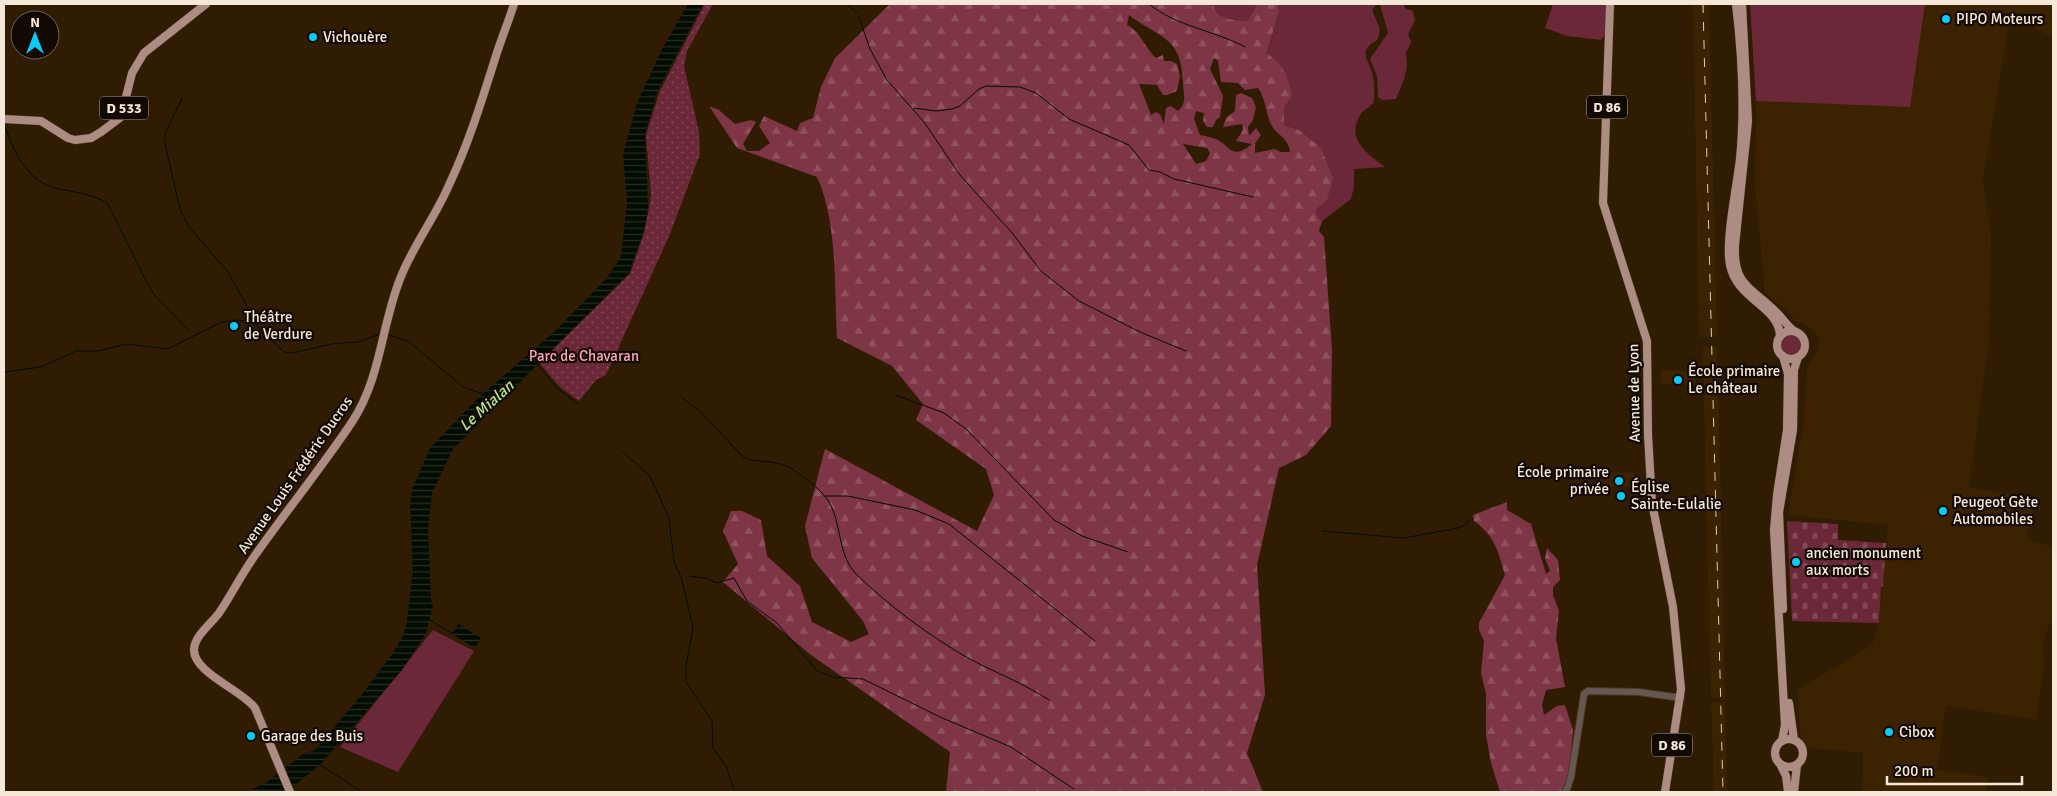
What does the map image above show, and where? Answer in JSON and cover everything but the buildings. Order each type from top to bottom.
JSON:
[{"type":"main road","name":"D 533","points":[[4,120],[41,121],[75,140],[91,138],[121,117],[132,73],[144,53],[206,4]]},
{"type":"main road","name":"Avenue Louis Frédéric Ducros","points":[[290,792],[252,704],[203,668],[195,657],[195,646],[201,634],[218,614],[256,554],[357,414],[373,380],[399,281],[412,250],[442,200],[461,160],[514,4]]},
{"type":"main road","name":"Avenue de Lyon","points":[[1610,4],[1603,203],[1648,341],[1648,435],[1654,523],[1673,607],[1681,698]]},
{"type":"main road","points":[[1736,4],[1741,58],[1742,131],[1729,244],[1730,265],[1736,281],[1746,295],[1776,320],[1780,336],[1778,347],[1783,356],[1788,374],[1787,430],[1774,524],[1785,725],[1782,741],[1775,751],[1776,759],[1786,776],[1788,792]]},
{"type":"main road","points":[[1742,4],[1748,121],[1735,244],[1736,265],[1746,286],[1774,309],[1794,331],[1801,335],[1805,344],[1794,370],[1793,430],[1779,512],[1784,648],[1791,728],[1794,740],[1800,745],[1803,752],[1802,759],[1797,765],[1790,768],[1781,766]]},
{"type":"main road","points":[[1780,336],[1786,332],[1794,331]]},
{"type":"main road","points":[[1783,356],[1790,359],[1798,357]]},
{"type":"main road","name":"D 86","points":[[1665,792],[1681,698]]},
{"type":"main road","points":[[1782,741],[1794,740]]},
{"type":"main road","points":[[1794,792],[1797,765]]},
{"type":"street","points":[[1566,792],[1571,778],[1582,702],[1586,692],[1638,692],[1681,698]]},
{"type":"shaded area","points":[[1693,4],[1709,4],[1717,337],[1699,337]]},
{"type":"shaded area","points":[[1750,4],[2053,4],[2053,37],[2023,23],[2011,13],[1983,181],[1991,236],[1989,340],[1969,487],[2034,500],[2026,539],[2053,547],[2053,621],[2049,625],[2043,643],[2044,667],[2036,720],[1946,706],[1937,770],[1988,777],[1987,792],[1862,792],[1863,753],[1807,748],[1801,741],[1797,690],[1872,645],[1879,623],[1888,525],[1788,515],[1804,418],[1807,367],[1817,353],[1820,341],[1816,334],[1804,323],[1795,321],[1785,309],[1765,293],[1755,186],[1756,101]]},
{"type":"shaded area","points":[[1703,346],[1717,347],[1721,499],[1706,499]]},
{"type":"shaded area","name":"École primaire Le château","points":[[1661,371],[1695,371],[1695,383],[1661,384]]},
{"type":"shaded area","name":"École primaire privée","points":[[1634,472],[1635,476],[1639,476],[1639,487],[1600,487],[1600,473]]},
{"type":"shaded area","points":[[1706,504],[1721,504],[1725,698],[1711,698]]},
{"type":"shaded area","points":[[1711,702],[1725,702],[1727,792],[1714,792]]},
{"type":"green space","name":"Parc de Chavaran","points":[[705,4],[713,4],[687,51],[684,66],[699,132],[700,154],[670,234],[606,375],[596,380],[579,401],[560,387],[539,363],[630,274],[644,233],[651,194],[646,135],[660,91]]},
{"type":"green space","points":[[890,4],[1213,4],[1215,10],[1222,17],[1248,21],[1257,4],[1278,4],[1279,11],[1267,53],[1282,67],[1287,76],[1292,96],[1284,107],[1284,125],[1299,130],[1321,148],[1333,178],[1327,200],[1316,210],[1317,216],[1322,221],[1319,231],[1324,237],[1332,350],[1331,426],[1306,455],[1279,468],[1257,565],[1265,695],[1247,753],[1263,792],[946,792],[950,752],[811,655],[723,582],[738,564],[723,531],[731,511],[742,511],[761,520],[767,556],[800,586],[812,622],[851,642],[869,634],[863,621],[812,558],[805,526],[825,449],[977,531],[994,495],[986,469],[916,420],[923,404],[892,366],[837,338],[832,235],[829,214],[817,177],[737,148],[709,106],[719,110],[735,124],[751,120],[756,122],[743,144],[747,151],[759,151],[770,143],[759,126],[764,116],[797,131],[800,123],[813,118],[821,87],[835,58]],"holes":[[[1129,15],[1167,40],[1178,55],[1184,101],[1178,111],[1171,106],[1166,108],[1164,124],[1160,114],[1156,112],[1151,115],[1139,84],[1157,85],[1163,95],[1177,91],[1180,76],[1177,64],[1171,61],[1164,61],[1163,55],[1156,58],[1139,35],[1127,25]],[[1214,58],[1218,61],[1221,82],[1238,83],[1245,90],[1258,88],[1271,124],[1286,142],[1290,152],[1281,152],[1274,149],[1255,153],[1255,143],[1261,135],[1256,128],[1249,136],[1248,127],[1253,120],[1256,107],[1252,98],[1241,93],[1236,95],[1235,111],[1226,118],[1223,127],[1242,124],[1243,130],[1236,141],[1252,144],[1245,149],[1235,152],[1216,139],[1200,135],[1194,119],[1196,111],[1204,113],[1203,121],[1207,127],[1213,127],[1216,120],[1220,117],[1223,96],[1210,69]],[[1183,144],[1207,148],[1210,153],[1206,161],[1196,164]]]},
{"type":"green space","points":[[1213,4],[1257,4],[1248,21],[1226,20],[1214,10]]},
{"type":"green space","points":[[1278,4],[1376,5],[1372,10],[1380,29],[1378,39],[1366,52],[1374,80],[1374,102],[1360,115],[1355,132],[1360,145],[1365,151],[1385,167],[1354,169],[1354,187],[1351,199],[1322,221],[1317,216],[1316,210],[1327,200],[1299,130],[1284,125],[1284,107],[1267,54],[1279,11]]},
{"type":"green space","points":[[1380,4],[1403,4],[1406,9],[1413,11],[1415,20],[1408,34],[1411,42],[1406,53],[1407,66],[1396,99],[1382,100],[1378,97],[1377,76],[1370,59],[1388,33]]},
{"type":"green space","points":[[1553,4],[1610,4],[1609,29],[1601,40],[1567,36],[1545,28]]},
{"type":"green space","points":[[1750,4],[1925,4],[1910,107],[1756,101]]},
{"type":"green space","points":[[1791,335],[1798,338],[1801,345],[1798,352],[1791,355],[1784,352],[1781,345],[1784,338]]},
{"type":"green space","points":[[1507,502],[1507,510],[1531,524],[1546,574],[1550,571],[1545,558],[1547,548],[1558,560],[1560,580],[1553,587],[1553,595],[1559,611],[1556,639],[1565,687],[1546,690],[1542,705],[1544,715],[1557,706],[1565,705],[1573,730],[1569,774],[1562,792],[1500,792],[1491,763],[1486,735],[1486,694],[1481,673],[1484,641],[1479,630],[1479,623],[1505,575],[1495,545],[1487,532],[1474,521],[1473,515]]},
{"type":"green space","points":[[1787,521],[1838,524],[1838,540],[1886,543],[1879,623],[1792,621]]},
{"type":"green space","points":[[433,630],[474,651],[398,772],[340,747]]},
{"type":"water","name":"Le Mialan","points":[[688,4],[703,4],[658,90],[645,134],[648,207],[644,231],[629,273],[453,449],[432,493],[428,529],[431,600],[433,605],[426,634],[402,670],[321,764],[286,792],[246,792],[267,782],[303,754],[315,750],[363,693],[393,653],[401,639],[406,627],[413,570],[410,503],[413,487],[430,448],[477,399],[554,332],[606,279],[621,257],[627,202],[623,154],[637,103],[663,47]]},
{"type":"water","points":[[458,624],[481,638],[475,648],[452,634]]},
{"type":"waterway","points":[[847,4],[857,13]]},
{"type":"waterway","points":[[1149,4],[1171,18],[1245,47]]},
{"type":"waterway","points":[[859,17],[870,49],[887,80],[924,122],[960,175],[1013,234],[1041,271],[1079,301],[1140,332],[1186,351]]},
{"type":"waterway","points":[[914,108],[936,111],[952,109],[960,106],[979,89],[986,86],[1020,87],[1036,93],[1069,119],[1129,145],[1149,170],[1160,172],[1174,179],[1253,197]]},
{"type":"waterway","points":[[182,98],[165,134],[165,144],[180,209],[189,227],[228,272],[249,310]]},
{"type":"waterway","points":[[4,123],[16,152],[34,177],[52,187],[93,197],[108,204],[155,296],[189,331]]},
{"type":"waterway","points":[[4,372],[41,367],[76,351],[98,351],[126,344],[168,349],[220,323],[232,320],[252,321],[284,352],[293,353],[331,344],[358,342],[380,334]]},
{"type":"waterway","points":[[386,334],[408,341],[463,387],[483,394]]},
{"type":"waterway","points":[[536,362],[558,389],[578,404]]},
{"type":"waterway","points":[[896,395],[944,413],[966,429],[1054,520],[1082,536],[1128,552]]},
{"type":"waterway","points":[[681,397],[702,413],[742,456],[748,459],[773,462],[786,466],[811,482],[827,499],[832,508],[846,558],[851,568],[883,599],[953,649],[1049,700]]},
{"type":"waterway","points":[[623,452],[650,476],[669,518],[674,562],[681,577],[693,627],[686,666],[686,682],[712,721],[713,748],[726,766],[735,792]]},
{"type":"waterway","points":[[824,496],[848,496],[915,510],[949,524],[1095,641]]},
{"type":"waterway","points":[[1322,531],[1404,538],[1458,528],[1466,525],[1469,519]]},
{"type":"waterway","points":[[689,576],[705,578],[717,583],[734,578],[747,601],[777,623],[817,671],[832,677],[863,679],[940,717],[1011,747],[1074,789]]},
{"type":"waterway","points":[[430,620],[453,634]]},
{"type":"waterway","points":[[319,764],[362,792]]},
{"type":"railway","points":[[1703,4],[1723,792]]},
{"type":"place","name":"PIPO Moteurs","points":[[1946,19]]},
{"type":"place","name":"Vichouère","points":[[313,37]]},
{"type":"place","name":"Théâtre de Verdure","points":[[234,326]]},
{"type":"place","name":"École primaire Le château","points":[[1678,380]]},
{"type":"place","name":"École primaire privée","points":[[1619,481]]},
{"type":"place","name":"Église Sainte-Eulalie","points":[[1621,496]]},
{"type":"place","name":"Peugeot Gète Automobiles","points":[[1943,511]]},
{"type":"place","name":"ancien monument aux morts","points":[[1796,562]]},
{"type":"place","name":"Cibox","points":[[1889,732]]},
{"type":"place","name":"Garage des Buis","points":[[251,736]]}]
